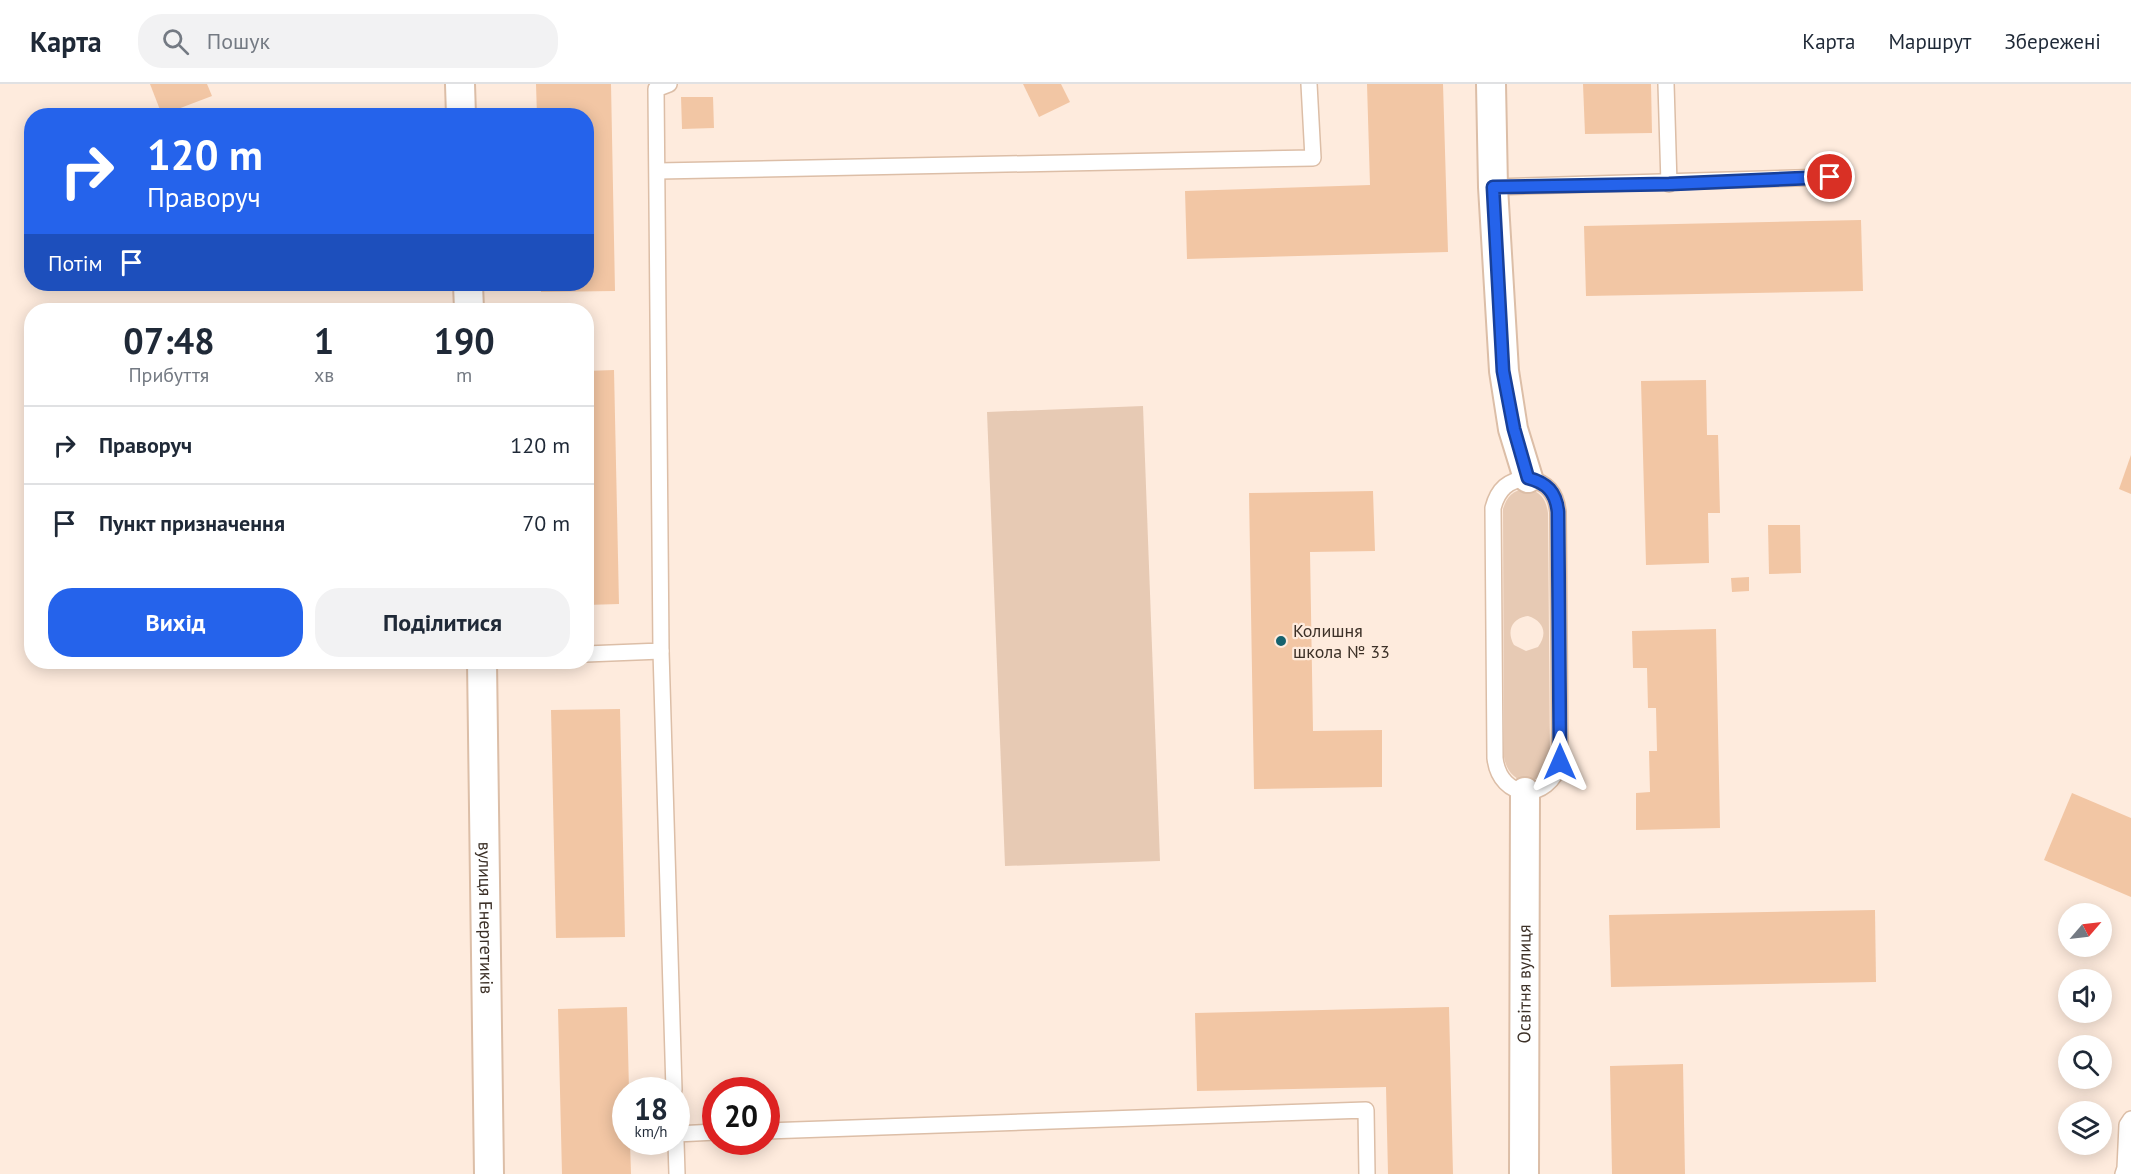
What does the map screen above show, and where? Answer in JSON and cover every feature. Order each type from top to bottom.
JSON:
[{"type":"street","points":[[460,84],[461,108]]},
{"type":"street","points":[[1491,84],[1493,187],[1503,371],[1514,429],[1528,478]]},
{"type":"street","name":"вулиця Енергетиків","points":[[482,669],[489,1174]]},
{"type":"street","name":"Освітня вулиця","points":[[1524,1174],[1525,792]]},
{"type":"lane","points":[[669,84],[656,89],[661,651],[674,1077]]},
{"type":"lane","points":[[658,171],[1313,158],[1309,84]]},
{"type":"lane","points":[[1666,84],[1669,184]]},
{"type":"lane","points":[[1493,187],[1669,184],[1830,177]]},
{"type":"lane","points":[[1528,478],[1541,481],[1551,489],[1557,500],[1560,762],[1557,773],[1549,784],[1538,790],[1525,792],[1513,788],[1502,780],[1496,769],[1493,508],[1496,496],[1504,486],[1515,479],[1528,478]]},
{"type":"lane","points":[[594,654],[661,651]]},
{"type":"lane","points":[[780,1131],[1366,1110],[1367,1174]]},
{"type":"lane","points":[[2122,1174],[2126,1168],[2127,1125],[2131,1119]]},
{"type":"lane","points":[[676,1155],[677,1174]]},
{"type":"shaded area","points":[[1143,406],[1160,861],[1005,866],[987,412]]},
{"type":"shaded area","points":[[1527,488],[1539,494],[1546,504],[1548,513],[1550,760],[1546,770],[1540,776],[1526,781],[1512,774],[1504,757],[1503,509],[1511,494]],"holes":[[[1528,616],[1541,625],[1543,637],[1538,647],[1526,651],[1514,645],[1511,630],[1518,619]]]},
{"type":"building","points":[[150,84],[207,84],[212,96],[180,108],[159,108]]},
{"type":"building","points":[[536,84],[611,84],[615,291],[541,292],[594,291],[594,108],[537,108]]},
{"type":"building","points":[[1023,84],[1061,84],[1070,102],[1039,117]]},
{"type":"building","points":[[1367,84],[1443,84],[1448,252],[1187,259],[1185,191],[1370,185]]},
{"type":"building","points":[[1583,84],[1651,84],[1652,133],[1585,134]]},
{"type":"building","points":[[681,97],[713,97],[714,128],[682,129]]},
{"type":"building","points":[[1861,220],[1863,291],[1586,296],[1584,226]]},
{"type":"building","points":[[614,370],[619,604],[594,605],[594,371]]},
{"type":"building","points":[[1706,380],[1707,435],[1718,435],[1720,513],[1708,513],[1709,563],[1646,565],[1641,381]]},
{"type":"building","points":[[2131,455],[2131,494],[2119,489]]},
{"type":"building","name":"Колишня школа № 33","points":[[1373,491],[1375,551],[1310,552],[1313,731],[1382,730],[1382,787],[1254,789],[1249,493]]},
{"type":"building","points":[[1768,525],[1800,525],[1801,573],[1769,574]]},
{"type":"building","points":[[1749,577],[1749,591],[1732,592],[1731,578]]},
{"type":"building","points":[[1716,629],[1720,828],[1636,830],[1636,793],[1650,792],[1649,751],[1657,751],[1656,708],[1648,708],[1647,668],[1633,668],[1632,631]]},
{"type":"building","points":[[620,709],[625,937],[556,938],[551,710]]},
{"type":"building","points":[[2072,793],[2131,818],[2131,897],[2044,860]]},
{"type":"building","points":[[1875,910],[1876,982],[1611,987],[1609,915]]},
{"type":"building","points":[[627,1007],[629,1077],[612,1077],[612,1155],[630,1155],[631,1174],[562,1174],[558,1009]]},
{"type":"building","points":[[1449,1007],[1453,1174],[1388,1174],[1386,1087],[1197,1091],[1195,1013]]},
{"type":"building","points":[[1683,1064],[1685,1174],[1612,1174],[1610,1066]]},
{"type":"place","name":"Колишня школа № 33","points":[[1281,641]]},
{"type":"route","points":[[1560,762],[1557,500],[1551,489],[1541,481],[1528,478],[1514,429],[1503,371],[1493,187],[1669,184],[1830,177]]}]
